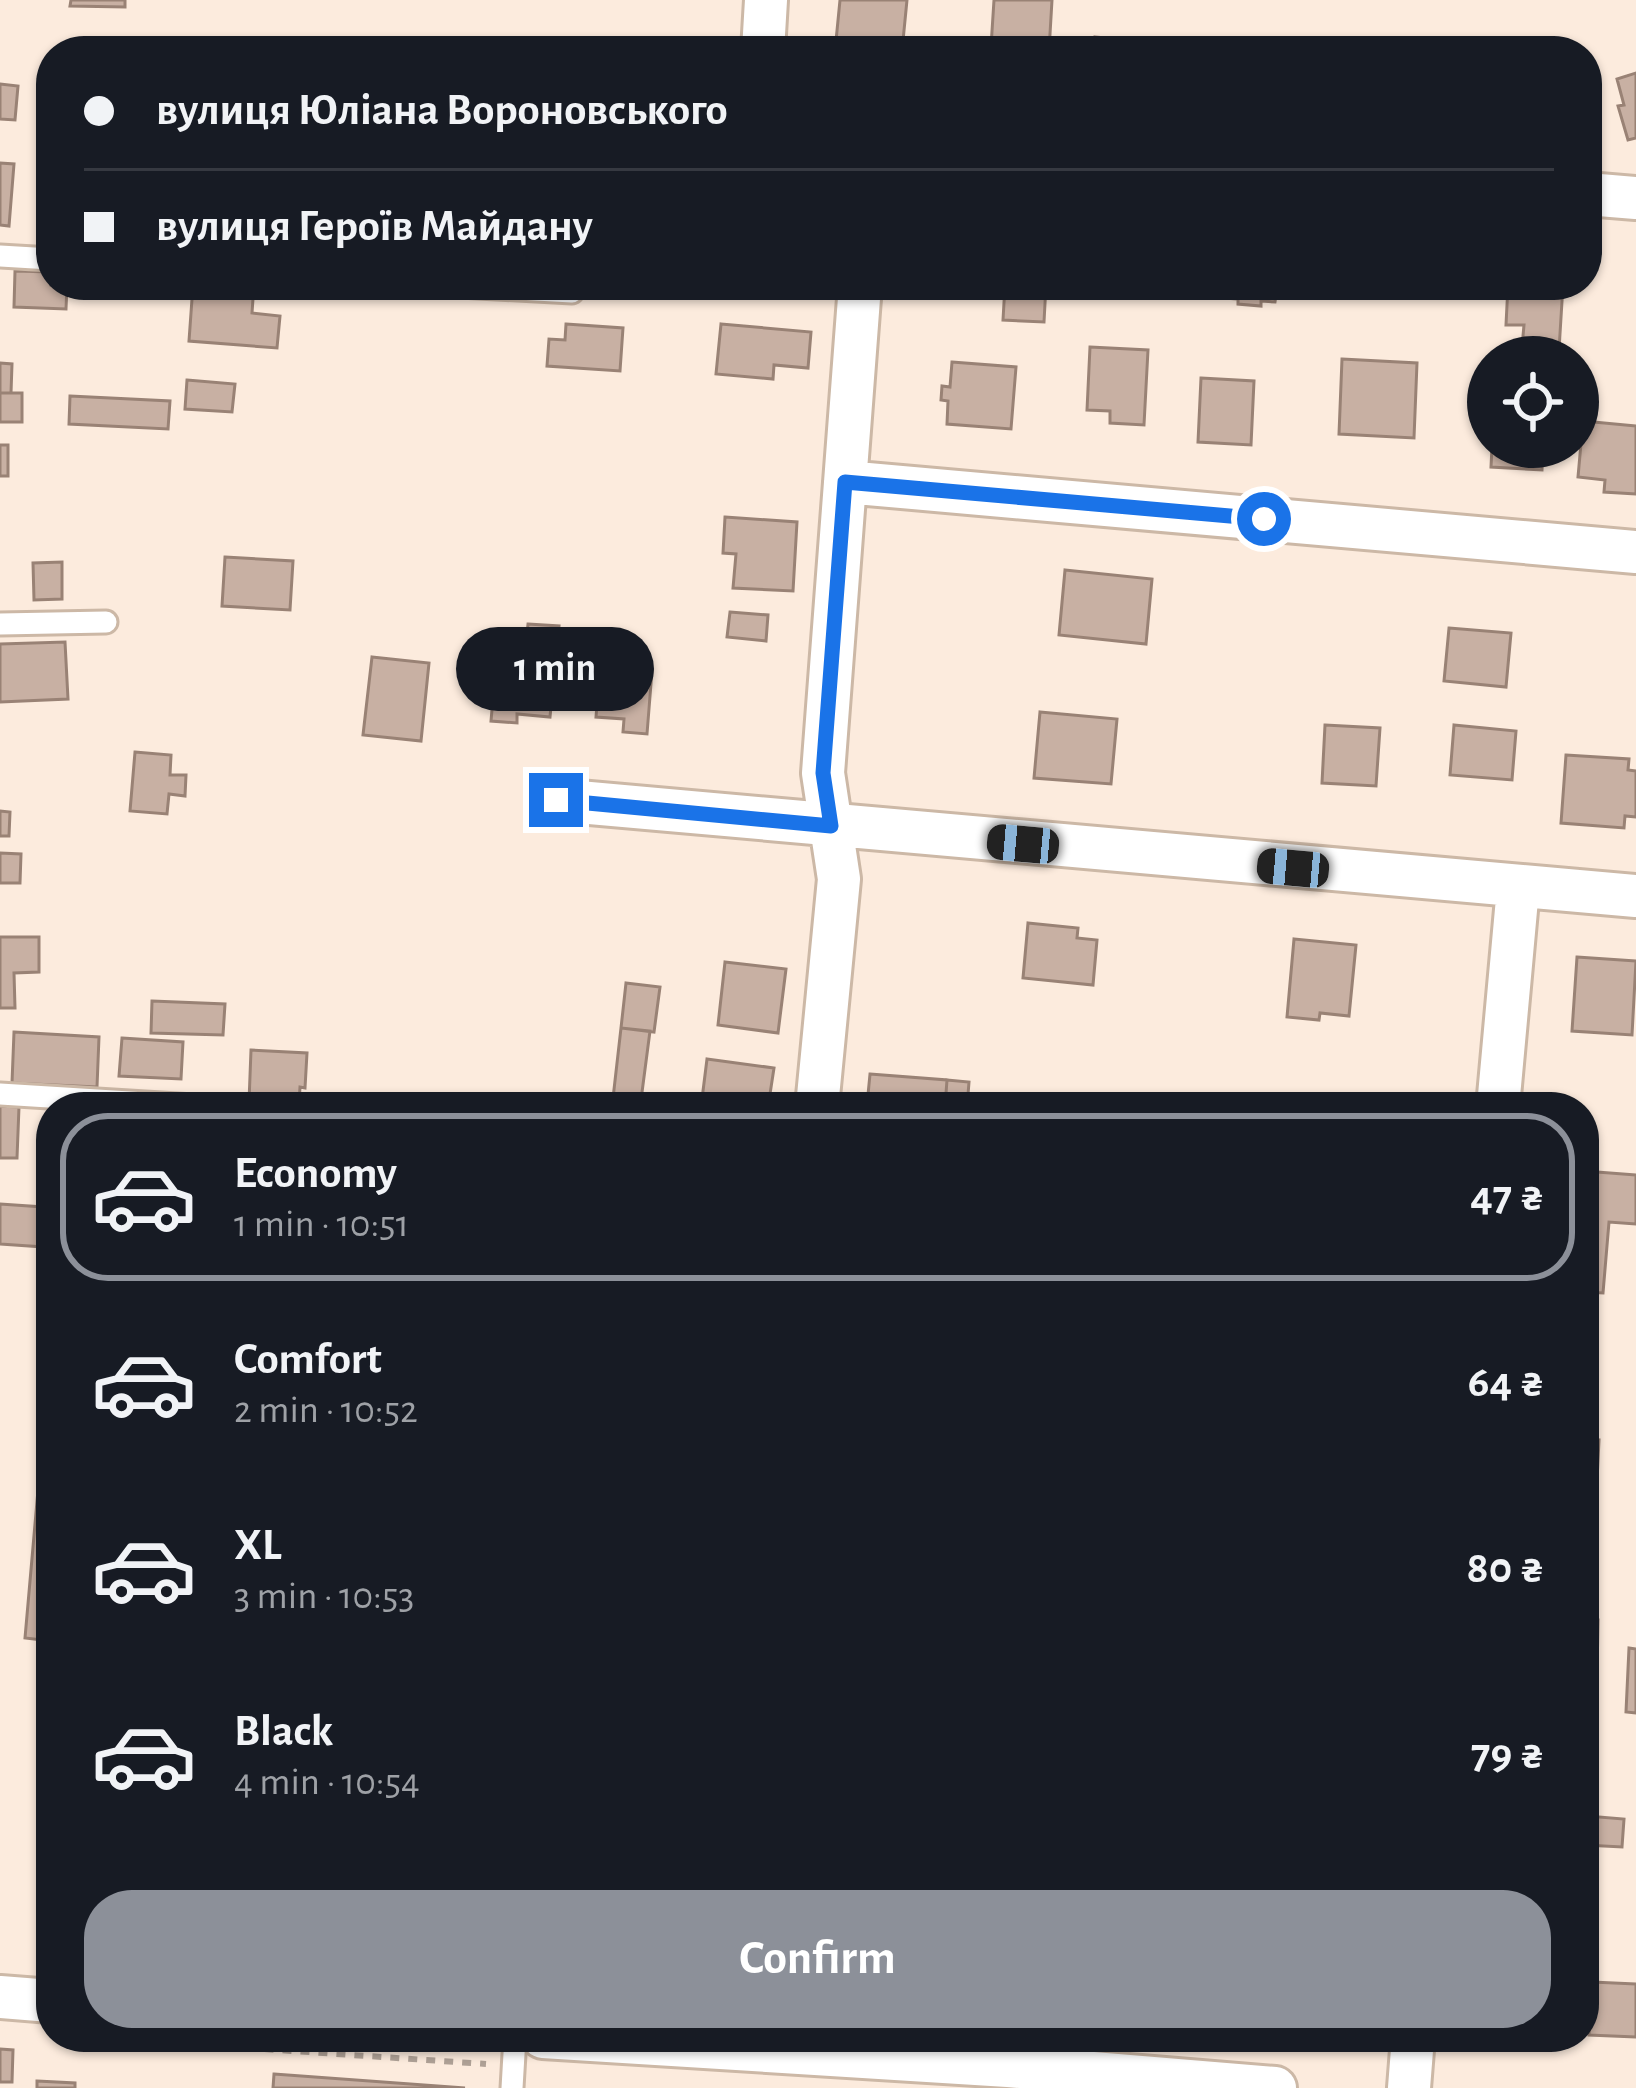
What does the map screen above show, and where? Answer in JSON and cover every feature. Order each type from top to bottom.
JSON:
[{"type":"street","points":[[764,36],[766,0]]},
{"type":"street","points":[[1602,195],[1636,198]]},
{"type":"street","points":[[818,1092],[839,879],[823,773],[859,300]]},
{"type":"street","points":[[845,482],[1636,552]]},
{"type":"street","points":[[556,800],[1636,896]]},
{"type":"street","points":[[1499,1092],[1518,888]]},
{"type":"street","points":[[0,1997],[36,2000]]},
{"type":"street","points":[[523,2064],[647,2052]]},
{"type":"street","points":[[841,2052],[1275,2088]]},
{"type":"street","points":[[1409,2088],[1412,2052]]},
{"type":"lane","points":[[0,256],[36,258]]},
{"type":"lane","points":[[0,624],[106,622]]},
{"type":"lane","points":[[0,1094],[36,1096]]},
{"type":"path","points":[[328,2052],[523,2064]]},
{"type":"building","points":[[71,0],[125,0],[125,7],[70,6]]},
{"type":"building","points":[[840,0],[907,0],[903,36],[836,36]]},
{"type":"building","points":[[994,0],[1052,0],[1050,36],[992,36]]},
{"type":"building","points":[[1636,73],[1636,138],[1628,140],[1618,106],[1624,105],[1617,79]]},
{"type":"building","points":[[0,84],[18,86],[15,120],[0,119]]},
{"type":"building","points":[[0,163],[14,164],[9,226],[0,225]]},
{"type":"building","points":[[15,271],[36,272],[36,300],[66,300],[66,309],[14,307]]},
{"type":"building","points":[[192,300],[253,300],[252,313],[280,316],[277,348],[189,341]]},
{"type":"building","points":[[1004,300],[1045,300],[1044,322],[1003,320]]},
{"type":"building","points":[[1238,300],[1275,300],[1261,301],[1261,306],[1238,304]]},
{"type":"building","points":[[1507,300],[1562,300],[1560,336],[1523,336],[1524,325],[1506,325]]},
{"type":"building","points":[[566,324],[623,328],[620,371],[547,366],[549,339],[565,340]]},
{"type":"building","points":[[721,324],[811,332],[808,368],[774,365],[773,379],[716,374]]},
{"type":"building","points":[[1090,347],[1148,350],[1144,425],[1110,423],[1110,411],[1087,410]]},
{"type":"building","points":[[1342,359],[1417,363],[1414,438],[1339,434]]},
{"type":"building","points":[[952,362],[1016,367],[1011,429],[947,424],[948,401],[941,400],[942,386],[950,387]]},
{"type":"building","points":[[0,363],[12,364],[11,393],[0,393]]},
{"type":"building","points":[[1201,378],[1254,381],[1251,445],[1198,442]]},
{"type":"building","points":[[187,380],[235,384],[232,412],[185,409]]},
{"type":"building","points":[[0,393],[22,393],[22,422],[0,422]]},
{"type":"building","points":[[70,396],[170,401],[168,429],[69,424]]},
{"type":"building","points":[[1599,423],[1636,426],[1636,494],[1604,492],[1605,480],[1578,477],[1579,468],[1599,468]]},
{"type":"building","points":[[0,445],[8,445],[8,476],[0,476]]},
{"type":"building","points":[[725,517],[797,522],[793,591],[733,588],[736,554],[723,553]]},
{"type":"building","points":[[225,557],[293,561],[290,610],[222,606]]},
{"type":"building","points":[[62,562],[62,599],[34,600],[33,563]]},
{"type":"building","points":[[1065,570],[1152,579],[1146,644],[1059,635]]},
{"type":"building","points":[[730,612],[768,615],[766,641],[727,637]]},
{"type":"building","points":[[528,624],[559,626],[550,717],[517,714],[517,723],[491,721],[497,652],[525,655]]},
{"type":"building","points":[[1449,628],[1511,633],[1506,687],[1444,681]]},
{"type":"building","points":[[65,642],[68,699],[0,702],[0,644]]},
{"type":"building","points":[[372,657],[429,663],[421,741],[363,735]]},
{"type":"building","points":[[600,667],[652,671],[647,734],[623,732],[624,719],[596,717]]},
{"type":"building","points":[[1040,712],[1117,719],[1111,784],[1034,778]]},
{"type":"building","points":[[1325,725],[1380,728],[1376,786],[1322,783]]},
{"type":"building","points":[[1454,725],[1516,731],[1512,780],[1450,775]]},
{"type":"building","points":[[135,752],[171,755],[170,775],[186,775],[185,796],[169,794],[167,814],[130,811]]},
{"type":"building","points":[[1566,755],[1629,759],[1628,770],[1636,771],[1636,817],[1625,816],[1624,828],[1561,823]]},
{"type":"building","points":[[0,811],[10,812],[9,836],[0,836]]},
{"type":"building","points":[[0,853],[21,854],[20,883],[0,883]]},
{"type":"building","points":[[1028,923],[1078,928],[1077,938],[1097,940],[1093,985],[1023,978]]},
{"type":"building","points":[[0,937],[39,937],[39,972],[14,973],[15,1008],[0,1008]]},
{"type":"building","points":[[1294,939],[1356,945],[1349,1016],[1287,1017]]},
{"type":"building","points":[[1577,957],[1636,961],[1632,1035],[1572,1031]]},
{"type":"building","points":[[725,962],[786,969],[778,1033],[718,1025]]},
{"type":"building","points":[[626,983],[660,987],[654,1032],[621,1028]]},
{"type":"building","points":[[152,1001],[225,1004],[223,1035],[151,1033]]},
{"type":"building","points":[[621,1028],[650,1031],[642,1092],[614,1092]]},
{"type":"building","points":[[14,1032],[99,1037],[97,1087],[12,1083]]},
{"type":"building","points":[[122,1038],[183,1042],[181,1079],[119,1076]]},
{"type":"building","points":[[251,1050],[307,1053],[305,1088],[300,1087],[300,1092],[249,1092]]},
{"type":"building","points":[[707,1059],[774,1068],[770,1092],[703,1092]]},
{"type":"building","points":[[870,1074],[947,1080],[946,1092],[868,1092]]},
{"type":"building","points":[[947,1080],[969,1082],[968,1092],[946,1092]]},
{"type":"building","points":[[0,1106],[19,1107],[17,1158],[0,1158]]},
{"type":"building","points":[[1599,1172],[1636,1175],[1636,1224],[1609,1222],[1603,1293],[1599,1293]]},
{"type":"building","points":[[0,1204],[36,1207],[36,1247],[0,1244]]},
{"type":"building","points":[[36,1513],[36,1639],[25,1638]]},
{"type":"building","points":[[1629,1648],[1636,1649],[1636,1713],[1626,1712]]},
{"type":"building","points":[[1599,1817],[1624,1819],[1622,1847],[1599,1846]]},
{"type":"building","points":[[1599,1982],[1636,1984],[1636,2037],[1599,2035]]},
{"type":"building","points":[[0,2049],[13,2050],[12,2082],[0,2082]]},
{"type":"building","points":[[274,2074],[465,2088],[273,2088]]},
{"type":"building","points":[[37,2081],[75,2083],[75,2088],[37,2088]]},
{"type":"route","points":[[556,800],[831,826],[823,773],[845,482],[1264,519]]}]
